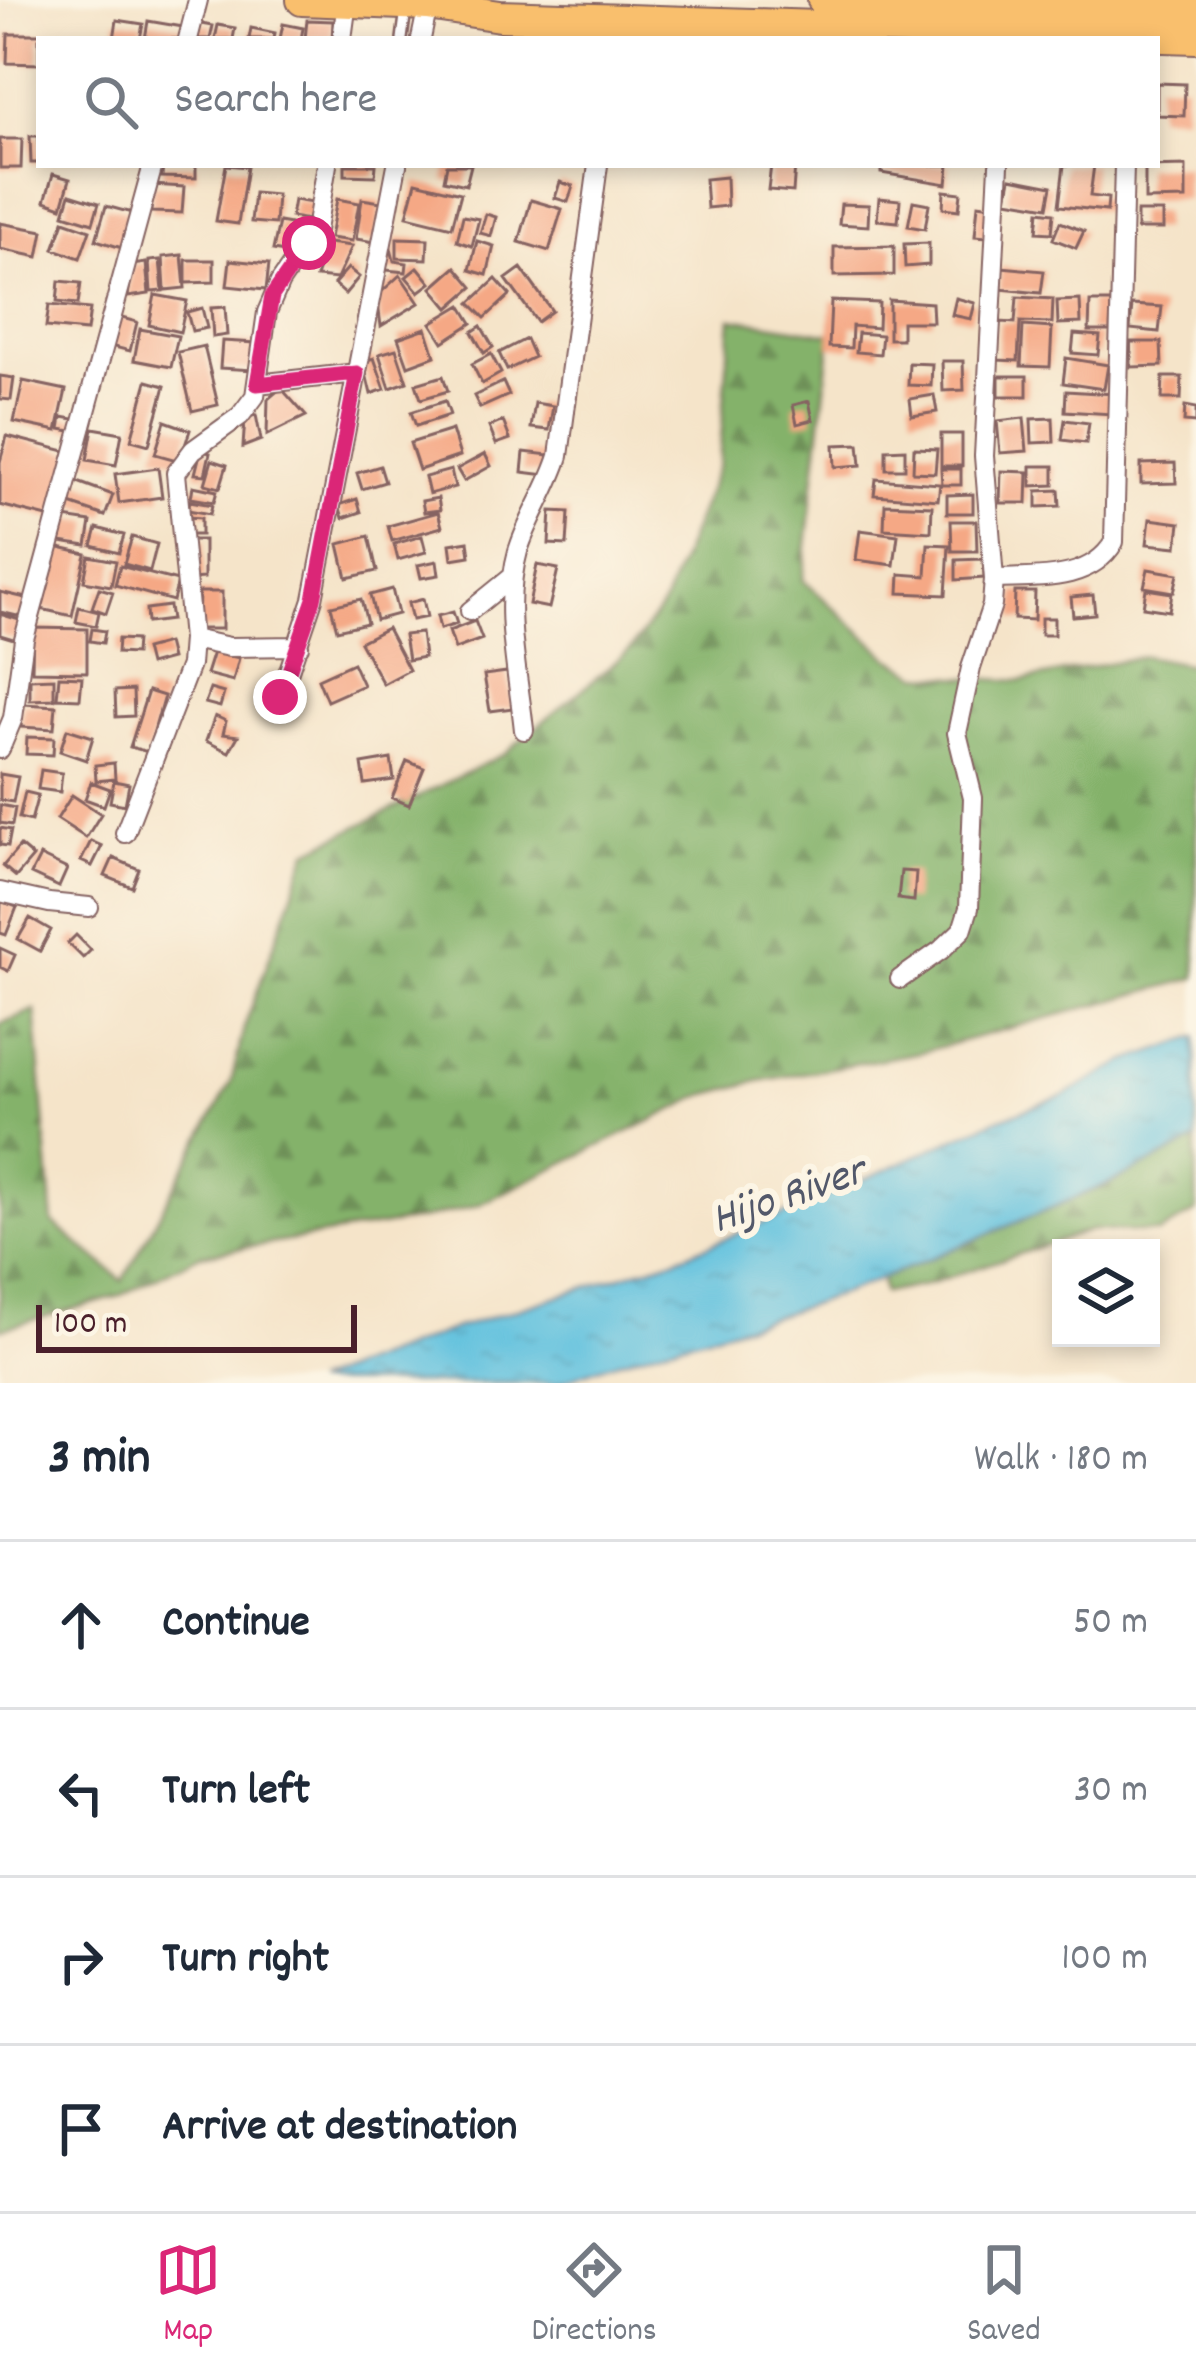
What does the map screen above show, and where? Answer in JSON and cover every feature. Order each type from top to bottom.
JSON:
[{"type":"highway","points":[[302,0],[427,3],[618,29],[940,25],[1196,14]]},
{"type":"highway","points":[[824,0],[999,36]]},
{"type":"highway","points":[[1160,37],[1196,38]]},
{"type":"street","points":[[189,36],[198,0]]},
{"type":"street","points":[[343,36],[347,2]]},
{"type":"street","points":[[422,36],[427,3]]},
{"type":"street","points":[[0,749],[14,718],[24,639],[153,168]]},
{"type":"street","points":[[125,833],[183,690],[192,640],[176,473],[193,451],[240,416],[255,396],[267,312],[280,282],[316,230],[326,168]]},
{"type":"street","points":[[280,697],[314,599],[396,168]]},
{"type":"street","points":[[524,730],[510,603],[512,577],[527,526],[550,485],[559,456],[598,168]]},
{"type":"street","points":[[900,979],[962,930],[969,908],[974,798],[958,733],[966,686],[992,605],[994,579],[984,456],[999,168]]},
{"type":"street","points":[[994,579],[1073,573],[1106,556],[1114,542],[1124,168]]},
{"type":"street","points":[[257,384],[357,373]]},
{"type":"street","points":[[470,611],[512,577]]},
{"type":"street","points":[[192,640],[229,647],[299,646]]},
{"type":"street","points":[[0,892],[89,907]]},
{"type":"lane","points":[[404,36],[427,3]]},
{"type":"green space","points":[[731,318],[831,334],[803,580],[890,658],[920,675],[1021,681],[1144,656],[1196,666],[1196,978],[921,1052],[704,1095],[478,1205],[423,1219],[200,1255],[117,1297],[0,1329],[0,1024],[35,1010],[53,1223],[123,1281],[231,1083],[244,1028],[308,851],[504,754],[630,650],[663,605],[719,464]]},
{"type":"green space","points":[[1196,1140],[1196,1212],[1159,1233],[1092,1230],[1052,1239],[1052,1243],[925,1285],[883,1293],[881,1279],[1109,1184]]},
{"type":"water","points":[[1196,1037],[1196,1140],[1094,1190],[874,1281],[558,1383],[312,1383],[457,1328],[672,1260],[998,1119],[1066,1095],[1124,1062]]},
{"type":"building","points":[[117,20],[143,24],[141,36],[114,36]]},
{"type":"building","points":[[307,20],[333,21],[332,36],[305,36]]},
{"type":"building","points":[[148,21],[183,27],[182,36],[146,36]]},
{"type":"building","points":[[196,23],[213,26],[211,36],[194,36]]},
{"type":"building","points":[[283,24],[303,28],[302,36],[281,36]]},
{"type":"building","points":[[218,25],[235,28],[234,36],[216,36]]},
{"type":"building","points":[[251,28],[275,33],[274,36],[250,36]]},
{"type":"building","points":[[539,30],[573,35],[573,36],[538,36]]},
{"type":"building","points":[[8,34],[48,34],[36,36],[36,64],[7,63]]},
{"type":"building","points":[[1160,83],[1185,84],[1184,116],[1160,115]]},
{"type":"building","points":[[30,136],[36,136],[36,163],[31,163]]},
{"type":"building","points":[[0,139],[22,139],[21,168],[0,168]]},
{"type":"building","points":[[1186,166],[1186,199],[1145,200],[1145,168]]},
{"type":"building","points":[[163,168],[196,168],[196,178],[162,177]]},
{"type":"building","points":[[225,168],[247,168],[238,224],[216,221]]},
{"type":"building","points":[[345,168],[376,168],[375,176],[345,175]]},
{"type":"building","points":[[446,168],[470,168],[466,185],[444,180]]},
{"type":"building","points":[[771,168],[795,168],[793,192],[768,190]]},
{"type":"building","points":[[881,168],[949,168],[947,184],[881,173]]},
{"type":"building","points":[[1064,168],[1094,168],[1090,196],[1108,198],[1107,211],[1059,206]]},
{"type":"building","points":[[53,174],[70,179],[62,207],[45,201]]},
{"type":"building","points":[[726,177],[727,206],[707,208],[705,179]]},
{"type":"building","points":[[1011,178],[1052,186],[1048,207],[1007,200]]},
{"type":"building","points":[[416,182],[461,193],[452,227],[407,216]]},
{"type":"building","points":[[560,182],[573,186],[568,202],[555,198]]},
{"type":"building","points":[[152,185],[184,187],[182,213],[151,212]]},
{"type":"building","points":[[944,191],[961,193],[959,210],[943,208]]},
{"type":"building","points":[[254,193],[277,195],[275,224],[251,222]]},
{"type":"building","points":[[70,194],[99,203],[93,223],[64,214]]},
{"type":"building","points":[[879,198],[900,200],[898,222],[877,220]]},
{"type":"building","points":[[337,199],[359,203],[352,241],[330,238]]},
{"type":"building","points":[[362,199],[381,202],[375,242],[356,239]]},
{"type":"building","points":[[294,200],[318,204],[315,221],[291,217]]},
{"type":"building","points":[[531,200],[562,209],[549,251],[519,242]]},
{"type":"building","points":[[913,201],[929,204],[925,229],[908,226]]},
{"type":"building","points":[[841,204],[869,205],[868,226],[839,224]]},
{"type":"building","points":[[978,204],[992,206],[988,237],[975,236]]},
{"type":"building","points":[[106,206],[132,213],[122,248],[96,240]]},
{"type":"building","points":[[1039,211],[1054,213],[1052,233],[1037,232]]},
{"type":"building","points":[[1137,212],[1163,212],[1163,229],[1137,229]]},
{"type":"building","points":[[486,214],[496,217],[491,236],[480,233]]},
{"type":"building","points":[[463,216],[479,219],[472,246],[457,241]]},
{"type":"building","points":[[64,221],[90,230],[80,258],[54,249]]},
{"type":"building","points":[[279,222],[301,226],[296,254],[273,250]]},
{"type":"building","points":[[1060,222],[1084,231],[1076,248],[1053,239]]},
{"type":"building","points":[[0,223],[43,231],[38,257],[0,249]]},
{"type":"building","points":[[397,238],[428,239],[427,259],[397,258]]},
{"type":"building","points":[[477,241],[494,246],[487,275],[470,270]]},
{"type":"building","points":[[328,243],[352,246],[337,279],[316,277]]},
{"type":"building","points":[[929,243],[929,265],[905,267],[904,244]]},
{"type":"building","points":[[390,244],[394,261],[407,263],[406,272],[386,270]]},
{"type":"building","points":[[894,246],[894,275],[834,276],[834,247]]},
{"type":"building","points":[[182,255],[185,288],[165,290],[163,257]]},
{"type":"building","points":[[160,260],[163,291],[151,292],[149,261]]},
{"type":"building","points":[[186,260],[214,260],[214,282],[186,283]]},
{"type":"building","points":[[230,260],[269,264],[266,290],[227,286]]},
{"type":"building","points":[[146,263],[149,294],[128,297],[132,265]]},
{"type":"building","points":[[418,267],[431,283],[419,292],[406,277]]},
{"type":"building","points":[[456,267],[473,287],[449,308],[432,288]]},
{"type":"building","points":[[1001,267],[1044,271],[1041,293],[999,289]]},
{"type":"building","points":[[348,268],[359,277],[345,294],[334,284]]},
{"type":"building","points":[[521,268],[552,311],[537,322],[506,279]]},
{"type":"building","points":[[400,275],[419,303],[381,326],[377,296]]},
{"type":"building","points":[[496,279],[510,295],[485,318],[470,303]]},
{"type":"building","points":[[59,281],[81,283],[78,304],[57,302]]},
{"type":"building","points":[[155,295],[187,301],[180,332],[149,325]]},
{"type":"building","points":[[1017,297],[1053,299],[1052,323],[1020,322],[1018,361],[997,360],[1000,322],[1015,323]]},
{"type":"building","points":[[956,298],[975,303],[971,319],[952,315]]},
{"type":"building","points":[[889,300],[932,303],[933,322],[902,322],[902,339],[889,339]]},
{"type":"building","points":[[1080,300],[1081,323],[1058,324],[1057,301]]},
{"type":"building","points":[[831,301],[879,303],[878,328],[852,326],[851,348],[829,347]]},
{"type":"building","points":[[1090,302],[1111,302],[1110,331],[1089,331]]},
{"type":"building","points":[[49,305],[90,309],[87,331],[46,327]]},
{"type":"building","points":[[461,305],[472,323],[443,342],[431,323]]},
{"type":"building","points":[[1132,305],[1162,307],[1159,332],[1130,329]]},
{"type":"building","points":[[225,307],[227,335],[213,337],[211,308]]},
{"type":"building","points":[[202,308],[207,328],[192,331],[187,312]]},
{"type":"building","points":[[118,317],[137,322],[130,351],[110,346]]},
{"type":"building","points":[[481,326],[493,347],[484,353],[472,332]]},
{"type":"building","points":[[1023,326],[1052,328],[1050,367],[1021,366]]},
{"type":"building","points":[[426,328],[435,356],[408,366],[398,338]]},
{"type":"building","points":[[140,329],[178,336],[171,367],[134,360]]},
{"type":"building","points":[[858,333],[882,335],[880,354],[856,352]]},
{"type":"building","points":[[1074,334],[1100,336],[1098,355],[1072,353]]},
{"type":"building","points":[[526,339],[534,357],[507,370],[499,353]]},
{"type":"building","points":[[222,341],[256,343],[254,370],[220,368]]},
{"type":"building","points":[[1131,342],[1161,342],[1162,366],[1131,367]]},
{"type":"building","points":[[204,346],[218,405],[192,411],[178,352]]},
{"type":"building","points":[[396,349],[407,382],[390,388],[379,354]]},
{"type":"building","points":[[491,354],[501,373],[482,384],[472,364]]},
{"type":"building","points":[[374,358],[385,389],[371,394],[363,361]]},
{"type":"building","points":[[1066,358],[1108,365],[1104,389],[1063,383]]},
{"type":"building","points":[[942,361],[963,361],[964,390],[943,391]]},
{"type":"building","points":[[909,363],[932,364],[931,386],[908,385]]},
{"type":"building","points":[[0,376],[14,378],[11,400],[0,399]]},
{"type":"building","points":[[443,376],[448,391],[421,399],[416,384]]},
{"type":"building","points":[[999,376],[1027,376],[1027,396],[999,396]]},
{"type":"building","points":[[1163,377],[1182,377],[1181,399],[1162,399]]},
{"type":"building","points":[[23,381],[66,390],[57,431],[14,422]]},
{"type":"building","points":[[147,381],[165,386],[149,445],[131,440]]},
{"type":"building","points":[[503,382],[509,395],[480,408],[474,396]]},
{"type":"building","points":[[281,388],[306,416],[267,435],[268,399]]},
{"type":"building","points":[[1066,391],[1114,394],[1112,414],[1065,411]]},
{"type":"building","points":[[934,395],[937,412],[912,416],[910,399]]},
{"type":"building","points":[[445,401],[450,415],[416,426],[411,412]]},
{"type":"building","points":[[809,401],[813,420],[797,424],[793,405]]},
{"type":"building","points":[[535,403],[553,406],[549,430],[531,428]]},
{"type":"building","points":[[1185,406],[1196,408],[1196,423],[1184,422]]},
{"type":"building","points":[[256,415],[261,440],[243,447],[245,418]]},
{"type":"building","points":[[62,417],[79,420],[77,432],[60,429]]},
{"type":"building","points":[[1024,418],[1027,451],[1000,453],[997,421]]},
{"type":"building","points":[[1053,418],[1054,442],[1032,443],[1031,419]]},
{"type":"building","points":[[1065,420],[1089,423],[1086,443],[1062,440]]},
{"type":"building","points":[[165,421],[190,430],[180,461],[155,454]]},
{"type":"building","points":[[503,421],[510,439],[496,444],[489,427]]},
{"type":"building","points":[[93,428],[122,433],[116,465],[87,460]]},
{"type":"building","points":[[452,430],[460,456],[419,470],[410,443]]},
{"type":"building","points":[[941,434],[962,434],[962,466],[941,466]]},
{"type":"building","points":[[7,436],[73,453],[55,519],[0,505],[0,462]]},
{"type":"building","points":[[859,444],[861,465],[835,467],[834,445]]},
{"type":"building","points":[[914,448],[937,449],[935,473],[913,472]]},
{"type":"building","points":[[905,449],[905,469],[886,469],[886,450]]},
{"type":"building","points":[[201,450],[210,453],[205,475],[195,474]]},
{"type":"building","points":[[524,452],[549,455],[546,475],[522,472]]},
{"type":"building","points":[[485,454],[491,466],[464,481],[457,469]]},
{"type":"building","points":[[212,460],[227,465],[220,488],[205,484]]},
{"type":"building","points":[[1175,463],[1176,483],[1141,484],[1141,464]]},
{"type":"building","points":[[380,466],[385,482],[362,489],[357,473]]},
{"type":"building","points":[[1031,466],[1054,466],[1054,485],[1031,486]]},
{"type":"building","points":[[158,468],[162,497],[119,503],[115,474]]},
{"type":"building","points":[[941,469],[961,469],[961,485],[942,485]]},
{"type":"building","points":[[451,470],[455,487],[429,494],[425,477]]},
{"type":"building","points":[[1001,471],[1028,472],[1027,503],[1000,503]]},
{"type":"building","points":[[876,479],[940,484],[938,500],[874,495]]},
{"type":"building","points":[[75,481],[113,495],[105,516],[67,503]]},
{"type":"building","points":[[193,486],[217,491],[214,502],[191,498]]},
{"type":"building","points":[[1059,490],[1060,506],[1037,507],[1037,491]]},
{"type":"building","points":[[973,494],[973,513],[947,513],[947,495]]},
{"type":"building","points":[[438,498],[440,510],[424,512],[422,501]]},
{"type":"building","points":[[357,499],[361,512],[343,518],[339,505]]},
{"type":"building","points":[[190,501],[212,505],[210,514],[188,510]]},
{"type":"building","points":[[885,504],[932,506],[931,532],[884,529]]},
{"type":"building","points":[[551,511],[569,512],[567,545],[549,544]]},
{"type":"building","points":[[438,512],[442,527],[392,541],[388,526]]},
{"type":"building","points":[[187,517],[201,518],[201,535],[187,535]]},
{"type":"building","points":[[64,518],[91,522],[87,546],[60,542]]},
{"type":"building","points":[[1150,519],[1180,523],[1177,547],[1147,544]]},
{"type":"building","points":[[951,521],[976,521],[977,551],[952,551]]},
{"type":"building","points":[[97,528],[124,535],[119,553],[92,546]]},
{"type":"building","points":[[860,530],[898,535],[894,565],[856,560]]},
{"type":"building","points":[[369,536],[377,571],[347,578],[339,544]]},
{"type":"building","points":[[422,536],[426,552],[398,560],[394,544]]},
{"type":"building","points":[[132,537],[157,544],[150,571],[124,564]]},
{"type":"building","points":[[188,540],[204,540],[204,578],[189,579]]},
{"type":"building","points":[[468,541],[470,556],[452,559],[450,544]]},
{"type":"building","points":[[928,544],[949,545],[946,595],[899,593],[900,574],[926,576]]},
{"type":"building","points":[[55,547],[86,554],[72,616],[41,609]]},
{"type":"building","points":[[89,556],[116,561],[111,586],[84,581]]},
{"type":"building","points":[[983,559],[984,578],[956,580],[956,560]]},
{"type":"building","points":[[437,561],[439,575],[421,578],[418,565]]},
{"type":"building","points":[[537,565],[558,569],[549,608],[529,604]]},
{"type":"building","points":[[120,566],[178,581],[173,601],[115,585]]},
{"type":"building","points":[[1148,569],[1178,574],[1174,592],[1144,587]]},
{"type":"building","points":[[99,588],[113,592],[106,613],[92,608]]},
{"type":"building","points":[[392,589],[398,614],[376,620],[370,595]]},
{"type":"building","points":[[1146,589],[1172,593],[1169,611],[1143,607]]},
{"type":"building","points":[[0,592],[30,599],[26,618],[0,612]]},
{"type":"building","points":[[199,592],[222,592],[222,629],[198,629]]},
{"type":"building","points":[[1015,592],[1035,592],[1034,620],[1014,619]]},
{"type":"building","points":[[1093,595],[1095,614],[1073,616],[1071,597]]},
{"type":"building","points":[[361,599],[367,623],[337,630],[331,606]]},
{"type":"building","points":[[423,599],[427,617],[412,620],[408,603]]},
{"type":"building","points":[[169,606],[171,620],[147,623],[146,609]]},
{"type":"building","points":[[79,607],[99,612],[96,626],[76,622]]},
{"type":"building","points":[[453,612],[457,624],[440,629],[437,616]]},
{"type":"building","points":[[0,614],[26,622],[20,641],[0,635]]},
{"type":"building","points":[[1041,618],[1054,618],[1054,635],[1041,635]]},
{"type":"building","points":[[475,621],[482,639],[455,649],[449,631]]},
{"type":"building","points":[[33,628],[87,629],[87,672],[32,671]]},
{"type":"building","points":[[387,628],[409,670],[383,684],[360,642]]},
{"type":"building","points":[[92,629],[105,631],[103,643],[90,641]]},
{"type":"building","points":[[421,633],[424,657],[408,660],[404,635]]},
{"type":"building","points":[[118,639],[136,640],[135,654],[117,653]]},
{"type":"building","points":[[167,643],[171,659],[149,665],[145,649]]},
{"type":"building","points":[[213,652],[239,658],[233,681],[206,674]]},
{"type":"building","points":[[353,663],[363,685],[327,701],[318,679]]},
{"type":"building","points":[[507,672],[513,708],[490,711],[484,675]]},
{"type":"building","points":[[59,676],[82,677],[80,699],[57,698]]},
{"type":"building","points":[[54,678],[54,699],[30,700],[30,679]]},
{"type":"building","points":[[210,689],[224,693],[220,707],[205,703]]},
{"type":"building","points":[[133,690],[134,716],[116,717],[115,691]]},
{"type":"building","points":[[148,691],[164,696],[148,752],[130,747]]},
{"type":"building","points":[[23,704],[56,706],[54,729],[21,727]]},
{"type":"building","points":[[215,716],[226,721],[223,734],[238,736],[229,752],[206,741]]},
{"type":"building","points":[[67,729],[93,737],[86,760],[60,751]]},
{"type":"building","points":[[27,737],[54,738],[53,755],[26,754]]},
{"type":"building","points":[[391,759],[394,780],[365,784],[362,764]]},
{"type":"building","points":[[407,761],[424,768],[409,805],[392,798]]},
{"type":"building","points":[[114,763],[115,779],[96,781],[95,765]]},
{"type":"building","points":[[41,770],[62,773],[60,792],[38,789]]},
{"type":"building","points":[[0,774],[18,777],[13,802],[0,800]]},
{"type":"building","points":[[114,781],[129,784],[125,805],[110,802]]},
{"type":"building","points":[[91,782],[110,789],[104,806],[85,799]]},
{"type":"building","points":[[25,792],[38,795],[31,821],[19,818]]},
{"type":"building","points":[[72,795],[101,814],[86,838],[57,819]]},
{"type":"building","points":[[0,805],[15,808],[12,825],[0,823]]},
{"type":"building","points":[[0,828],[11,830],[8,846],[0,845]]},
{"type":"building","points":[[91,841],[102,846],[92,866],[81,861]]},
{"type":"building","points":[[20,846],[33,857],[16,877],[3,866]]},
{"type":"building","points":[[40,856],[67,869],[59,887],[31,874]]},
{"type":"building","points":[[113,858],[139,869],[132,887],[105,876]]},
{"type":"building","points":[[901,871],[916,872],[914,901],[898,899]]},
{"type":"building","points":[[1,901],[17,907],[6,935],[0,933]]},
{"type":"building","points":[[30,918],[51,930],[40,951],[18,939]]},
{"type":"building","points":[[76,935],[91,950],[83,958],[68,943]]},
{"type":"building","points":[[0,948],[15,955],[8,971],[0,967]]},
{"type":"route","points":[[280,697],[314,599],[357,373],[257,384],[272,296],[309,243]]},
{"type":"water label","name":"Hijo River","points":[[789,1198]]}]
